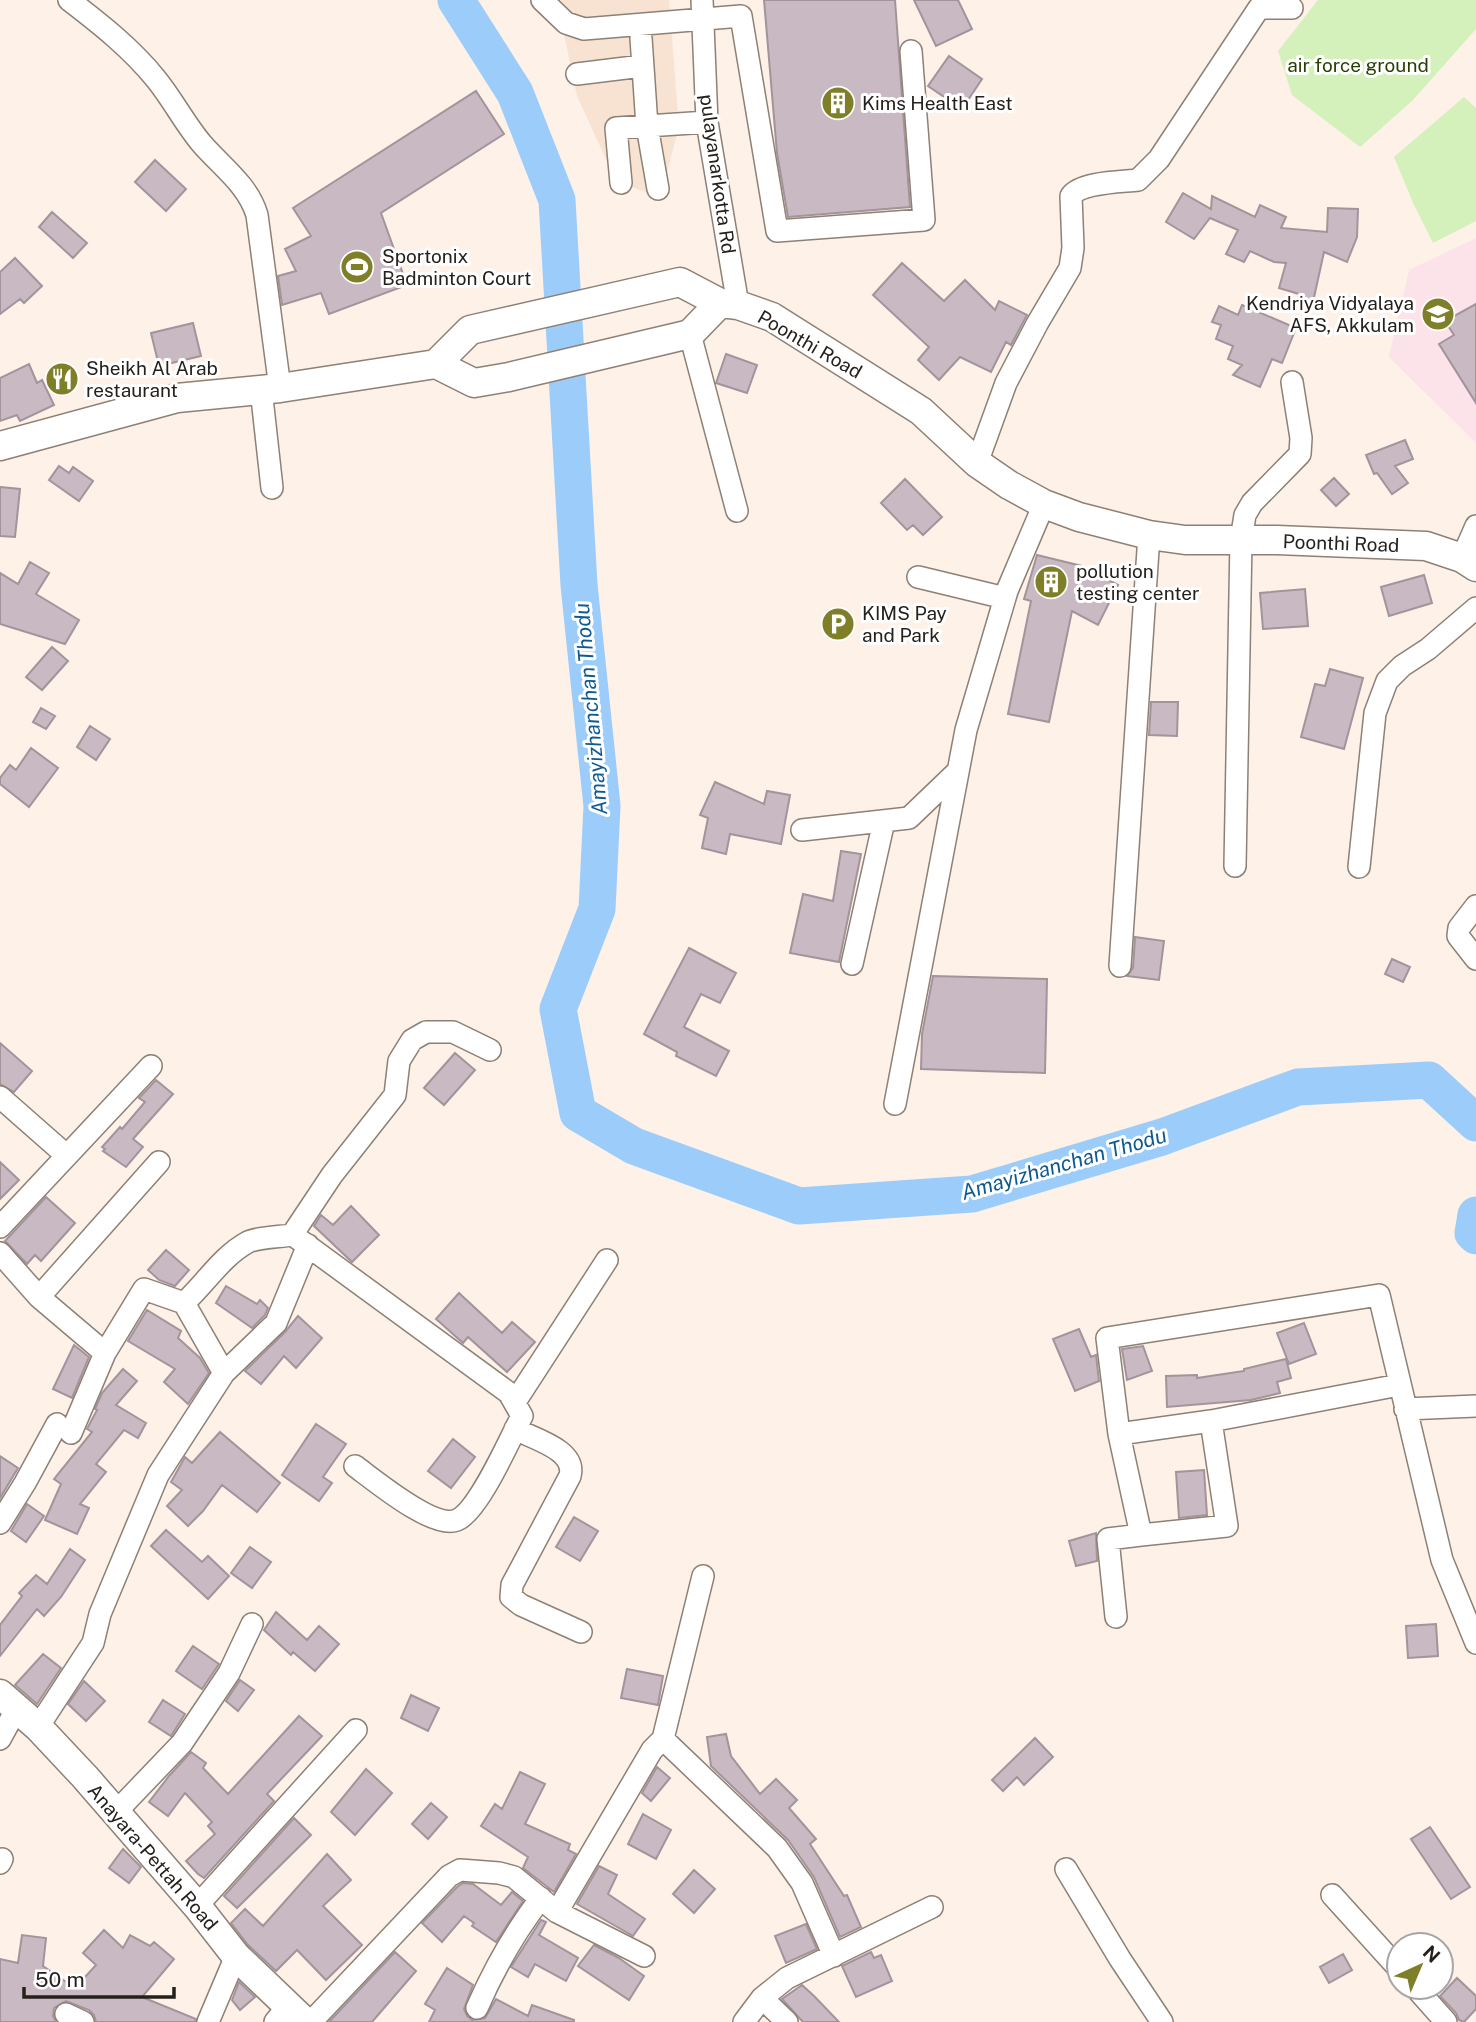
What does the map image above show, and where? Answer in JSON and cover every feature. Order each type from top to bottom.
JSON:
[{"type":"main road","name":"Poonthi Road","points":[[436,364],[470,331],[680,282],[729,304],[772,317],[921,411],[978,463],[1009,485],[1044,504],[1079,517],[1185,541],[1241,540],[1426,547],[1469,562]]},
{"type":"main road","points":[[0,446],[177,398],[270,389],[436,364],[474,383],[509,377],[677,336],[729,304]]},
{"type":"main road","name":"Anayara-Pettah Road","points":[[9,1701],[38,1727],[197,1906],[236,1956],[295,2018]]},
{"type":"street","points":[[69,0],[106,29],[155,78],[201,143],[246,190],[253,201],[257,215],[270,389],[272,488]]},
{"type":"street","points":[[542,0],[566,23],[584,29],[702,9],[742,8],[777,231],[923,220],[911,51]]},
{"type":"street","points":[[978,463],[1006,383],[1070,268],[1073,248],[1071,196],[1084,187],[1138,180],[1144,176],[1159,159],[1259,8],[1292,8]]},
{"type":"street","name":"pulayanarkotta Rd","points":[[702,9],[707,122],[729,304]]},
{"type":"street","points":[[641,38],[648,126],[658,188]]},
{"type":"street","points":[[577,74],[642,66]]},
{"type":"street","points":[[621,183],[616,128],[707,122]]},
{"type":"street","points":[[677,336],[737,511]]},
{"type":"street","points":[[1235,866],[1241,540],[1245,514],[1252,503],[1300,454],[1301,438],[1292,382]]},
{"type":"street","points":[[895,1104],[966,730],[1005,598],[1044,504]]},
{"type":"street","points":[[1469,562],[1476,526]]},
{"type":"street","points":[[1120,966],[1149,535]]},
{"type":"street","points":[[918,577],[1005,598]]},
{"type":"street","points":[[1359,867],[1375,713],[1387,681],[1476,608]]},
{"type":"street","points":[[802,830],[909,818],[958,771]]},
{"type":"street","points":[[852,964],[884,821]]},
{"type":"street","points":[[1476,906],[1459,928],[1458,936],[1476,959]]},
{"type":"street","points":[[38,1727],[93,1643],[100,1614],[158,1475],[224,1373],[276,1323],[300,1240],[332,1175],[395,1095],[399,1061],[412,1040],[426,1032],[453,1032],[490,1050]]},
{"type":"street","points":[[0,1227],[151,1066]]},
{"type":"street","points":[[0,1097],[66,1155]]},
{"type":"street","points":[[39,1297],[159,1162]]},
{"type":"street","points":[[184,1303],[214,1270],[249,1241],[300,1240],[509,1393],[522,1416],[478,1499],[468,1512],[456,1521],[443,1521],[427,1514],[390,1492],[355,1466]]},
{"type":"street","points":[[0,1253],[39,1297],[105,1353]]},
{"type":"street","points":[[515,1402],[607,1260]]},
{"type":"street","points":[[0,1523],[64,1428],[144,1289],[184,1303],[224,1373]]},
{"type":"street","points":[[1141,1535],[1119,1434],[1107,1338],[1379,1295],[1442,1560],[1476,1643]]},
{"type":"street","points":[[1119,1434],[1210,1421],[1399,1385]]},
{"type":"street","points":[[1405,1409],[1476,1406]]},
{"type":"street","points":[[1116,1617],[1108,1539],[1227,1526],[1210,1421]]},
{"type":"street","points":[[515,1429],[561,1453],[569,1460],[572,1468],[512,1585],[511,1597],[521,1605],[581,1632]]},
{"type":"street","points":[[477,2008],[492,1973],[517,1928],[549,1905],[652,1750],[663,1739],[704,1576]]},
{"type":"street","points":[[115,1813],[182,1743],[229,1673],[252,1624]]},
{"type":"street","points":[[0,1740],[9,1701]]},
{"type":"street","points":[[197,1906],[356,1730]]},
{"type":"street","points":[[663,1739],[777,1848],[802,1883],[834,1955]]},
{"type":"street","points":[[1066,1869],[1162,2022]]},
{"type":"street","points":[[295,2018],[449,1876],[460,1870],[514,1877],[549,1905],[645,1956]]},
{"type":"street","points":[[1332,1895],[1385,1954]]},
{"type":"street","points":[[744,2022],[762,1998],[786,1978],[932,1907]]},
{"type":"street","points":[[208,2022],[236,1956]]},
{"type":"street","points":[[762,1998],[788,2022]]},
{"type":"street","points":[[1427,2001],[1446,2022]]},
{"type":"shaded area","points":[[533,0],[669,0],[679,127],[666,176],[645,192],[616,181],[577,96],[558,5]]},
{"type":"shaded area","name":"Kendriya Vidyalaya AFS, Akkulam","points":[[1476,238],[1476,443],[1389,357],[1409,270]]},
{"type":"green space","name":"air force ground","points":[[1318,0],[1476,0],[1476,29],[1412,101],[1360,147],[1292,95],[1278,51]]},
{"type":"green space","points":[[1464,97],[1476,108],[1476,221],[1433,243],[1394,157]]},
{"type":"building","name":"Kims Health East","points":[[764,0],[895,0],[910,207],[788,217],[777,153]]},
{"type":"building","points":[[914,0],[958,0],[972,29],[936,46]]},
{"type":"building","points":[[949,56],[982,79],[962,109],[928,86]]},
{"type":"building","points":[[476,91],[504,134],[381,213],[407,285],[329,314],[321,293],[282,305],[278,276],[296,271],[285,249],[311,236],[293,208]]},
{"type":"building","points":[[155,160],[186,189],[166,211],[135,182]]},
{"type":"building","points":[[1183,193],[1211,209],[1212,196],[1255,217],[1260,205],[1286,217],[1281,228],[1327,232],[1328,208],[1358,209],[1357,237],[1347,262],[1324,252],[1313,302],[1298,299],[1299,294],[1279,288],[1286,263],[1274,262],[1250,251],[1244,262],[1226,254],[1238,230],[1210,218],[1194,239],[1166,222]]},
{"type":"building","points":[[52,212],[87,243],[73,258],[39,227]]},
{"type":"building","points":[[15,258],[42,286],[24,303],[20,299],[0,314],[0,272]]},
{"type":"building","points":[[902,263],[944,301],[965,280],[995,310],[999,301],[1027,315],[1011,345],[1006,342],[991,372],[960,357],[939,380],[918,360],[929,347],[873,295]]},
{"type":"building","points":[[1476,304],[1476,403],[1439,344],[1454,335],[1445,321]]},
{"type":"building","points":[[1242,305],[1296,328],[1282,363],[1272,359],[1260,387],[1233,375],[1242,365],[1228,359],[1233,346],[1216,339],[1221,325],[1212,322],[1219,306],[1238,315]]},
{"type":"building","points":[[193,323],[201,356],[159,366],[151,333]]},
{"type":"building","points":[[726,354],[757,365],[747,393],[716,383]]},
{"type":"building","points":[[29,364],[37,383],[42,380],[54,405],[20,421],[17,415],[0,421],[0,378]]},
{"type":"building","points":[[1405,440],[1413,459],[1395,466],[1408,483],[1392,494],[1377,473],[1374,474],[1366,455]]},
{"type":"building","points":[[59,466],[69,473],[73,467],[93,481],[79,501],[49,480]]},
{"type":"building","points":[[1334,478],[1349,494],[1336,506],[1321,490]]},
{"type":"building","points":[[905,479],[942,517],[923,535],[913,525],[907,530],[881,503]]},
{"type":"building","points":[[0,487],[20,489],[15,537],[0,536]]},
{"type":"building","points":[[1037,555],[1082,566],[1118,585],[1098,625],[1072,611],[1049,722],[1008,714],[1031,601],[1024,599]]},
{"type":"building","points":[[30,562],[49,573],[36,594],[79,620],[65,644],[0,624],[0,573],[18,584]]},
{"type":"building","points":[[1424,575],[1432,603],[1389,616],[1381,587]]},
{"type":"building","points":[[1305,589],[1308,626],[1263,629],[1260,593]]},
{"type":"building","points":[[52,647],[68,661],[42,690],[26,677]]},
{"type":"building","points":[[1330,669],[1363,678],[1344,749],[1301,737],[1315,684],[1325,686]]},
{"type":"building","points":[[1151,702],[1178,702],[1177,736],[1149,735]]},
{"type":"building","points":[[41,708],[55,716],[46,729],[33,722]]},
{"type":"building","points":[[90,726],[110,739],[96,760],[77,747]]},
{"type":"building","points":[[31,748],[58,768],[29,807],[0,784],[0,778],[10,765],[16,770]]},
{"type":"building","points":[[715,782],[764,804],[767,791],[790,795],[781,844],[730,834],[726,854],[702,848],[708,818],[700,815]]},
{"type":"building","points":[[841,851],[861,854],[839,962],[790,953],[803,894],[833,901]]},
{"type":"building","points":[[1135,937],[1164,941],[1159,980],[1127,976],[1133,968]]},
{"type":"building","points":[[689,948],[736,973],[720,1003],[701,994],[684,1027],[729,1051],[716,1076],[676,1056],[677,1052],[644,1034]]},
{"type":"building","points":[[1392,959],[1410,967],[1403,982],[1385,974]]},
{"type":"building","points":[[933,976],[1047,979],[1045,1073],[921,1069],[922,1034]]},
{"type":"building","points":[[0,1043],[32,1071],[14,1092],[0,1084]]},
{"type":"building","points":[[455,1053],[475,1070],[444,1105],[424,1088]]},
{"type":"building","points":[[156,1080],[173,1094],[133,1139],[143,1147],[126,1167],[103,1151],[105,1149],[102,1147],[145,1102],[139,1098]]},
{"type":"building","points":[[0,1162],[19,1180],[0,1199]]},
{"type":"building","points":[[46,1197],[75,1223],[41,1261],[35,1255],[27,1264],[5,1241]]},
{"type":"building","points":[[351,1206],[379,1235],[352,1262],[314,1226],[321,1215],[333,1225]]},
{"type":"building","points":[[166,1250],[189,1270],[175,1286],[159,1280],[148,1270]]},
{"type":"building","points":[[226,1286],[257,1304],[260,1300],[268,1308],[252,1328],[216,1303]]},
{"type":"building","points":[[459,1293],[502,1333],[512,1322],[535,1342],[507,1372],[468,1337],[463,1343],[436,1319]]},
{"type":"building","points":[[147,1310],[181,1331],[178,1338],[200,1358],[209,1373],[188,1404],[164,1382],[175,1369],[128,1341]]},
{"type":"building","points":[[298,1316],[322,1338],[296,1368],[284,1356],[261,1384],[245,1371]]},
{"type":"building","points":[[1304,1323],[1316,1354],[1289,1364],[1277,1333]]},
{"type":"building","points":[[1079,1329],[1091,1357],[1096,1355],[1099,1381],[1075,1391],[1053,1339]]},
{"type":"building","points":[[74,1345],[89,1357],[72,1398],[53,1389]]},
{"type":"building","points":[[1143,1346],[1152,1371],[1127,1380],[1122,1349]]},
{"type":"building","points":[[1286,1359],[1291,1378],[1277,1382],[1280,1393],[1251,1400],[1167,1407],[1166,1376],[1197,1375],[1197,1378],[1244,1371]]},
{"type":"building","points":[[123,1369],[137,1381],[116,1405],[146,1423],[138,1438],[124,1430],[96,1464],[106,1472],[80,1504],[89,1508],[77,1534],[45,1520],[61,1484],[54,1479],[92,1432],[87,1429],[102,1393]]},
{"type":"building","points":[[316,1424],[346,1444],[323,1477],[332,1483],[319,1501],[282,1475]]},
{"type":"building","points":[[220,1432],[280,1483],[257,1512],[222,1485],[188,1526],[167,1506],[182,1490],[171,1482],[185,1457],[192,1463]]},
{"type":"building","points":[[453,1439],[475,1457],[451,1488],[428,1471]]},
{"type":"building","points":[[0,1456],[18,1468],[0,1498]]},
{"type":"building","points":[[1204,1470],[1207,1515],[1179,1518],[1176,1472]]},
{"type":"building","points":[[27,1504],[44,1516],[26,1542],[11,1531]]},
{"type":"building","points":[[574,1517],[598,1531],[580,1561],[556,1547]]},
{"type":"building","points":[[166,1530],[202,1562],[208,1556],[229,1576],[208,1599],[151,1546]]},
{"type":"building","points":[[1096,1533],[1097,1561],[1076,1566],[1069,1541]]},
{"type":"building","points":[[250,1547],[271,1562],[252,1588],[231,1573]]},
{"type":"building","points":[[70,1549],[85,1560],[61,1597],[44,1616],[37,1609],[0,1656],[0,1625],[22,1596],[19,1593],[36,1575],[47,1584]]},
{"type":"building","points":[[276,1612],[307,1640],[319,1626],[339,1644],[315,1671],[293,1652],[291,1655],[264,1630]]},
{"type":"building","points":[[1436,1624],[1438,1656],[1408,1658],[1406,1626]]},
{"type":"building","points":[[193,1646],[219,1664],[202,1689],[176,1671]]},
{"type":"building","points":[[43,1654],[61,1668],[37,1704],[15,1685]]},
{"type":"building","points":[[627,1669],[663,1676],[658,1705],[621,1698]]},
{"type":"building","points":[[240,1680],[254,1690],[238,1711],[226,1701]]},
{"type":"building","points":[[84,1681],[105,1701],[86,1721],[68,1704]]},
{"type":"building","points":[[411,1695],[439,1708],[428,1731],[401,1718]]},
{"type":"building","points":[[163,1700],[185,1714],[171,1736],[149,1722]]},
{"type":"building","points":[[299,1716],[322,1736],[267,1794],[274,1801],[204,1878],[186,1861],[215,1834],[208,1826],[212,1822],[185,1793],[168,1816],[149,1802],[191,1752],[206,1763],[203,1768],[228,1794]]},
{"type":"building","points":[[726,1734],[731,1756],[760,1794],[776,1779],[797,1800],[789,1808],[816,1839],[810,1844],[844,1896],[847,1895],[861,1927],[840,1937],[814,1877],[788,1840],[711,1766],[707,1737]]},
{"type":"building","points":[[1035,1738],[1053,1757],[1024,1785],[1017,1777],[1003,1791],[992,1780]]},
{"type":"building","points":[[657,1767],[670,1778],[651,1801],[642,1793]]},
{"type":"building","points":[[366,1769],[392,1793],[355,1835],[331,1812]]},
{"type":"building","points":[[520,1772],[545,1784],[525,1824],[570,1844],[568,1850],[576,1854],[554,1892],[523,1868],[528,1857],[481,1826],[495,1804],[502,1809]]},
{"type":"building","points":[[431,1803],[447,1817],[428,1839],[412,1824]]},
{"type":"building","points":[[643,1814],[671,1830],[656,1859],[628,1844]]},
{"type":"building","points":[[294,1818],[311,1835],[237,1908],[224,1896]]},
{"type":"building","points":[[1430,1827],[1470,1887],[1451,1899],[1411,1839]]},
{"type":"building","points":[[123,1849],[141,1867],[129,1883],[109,1868]]},
{"type":"building","points":[[327,1854],[351,1880],[323,1906],[362,1945],[326,1980],[297,1950],[276,1971],[248,1945],[231,1923],[245,1909],[263,1926]]},
{"type":"building","points":[[599,1866],[617,1875],[608,1894],[645,1919],[633,1936],[577,1904]]},
{"type":"building","points":[[694,1870],[715,1889],[694,1913],[673,1894]]},
{"type":"building","points":[[463,1883],[473,1884],[501,1905],[512,1892],[523,1901],[496,1942],[472,1926],[474,1923],[464,1916],[442,1942],[422,1923]]},
{"type":"building","points":[[541,1920],[546,1922],[539,1935],[578,1958],[566,1981],[535,1964],[528,1977],[511,1967]]},
{"type":"building","points":[[806,1924],[817,1949],[786,1963],[775,1936]]},
{"type":"building","points":[[104,1930],[123,1948],[130,1935],[150,1946],[154,1942],[174,1959],[142,1997],[196,2019],[195,2022],[96,2022],[89,2010],[66,2001],[54,2008],[53,2016],[56,2022],[0,2022],[0,1959],[18,1963],[22,1935],[46,1938],[43,1966],[75,1988],[96,1965],[83,1953]]},
{"type":"building","points":[[594,1945],[619,1958],[644,1976],[629,2000],[578,1966]]},
{"type":"building","points":[[395,1952],[416,1971],[372,2022],[329,2022]]},
{"type":"building","points":[[871,1952],[874,1958],[881,1955],[892,1981],[856,1997],[842,1966]]},
{"type":"building","points":[[1343,1954],[1352,1970],[1329,1983],[1320,1967]]},
{"type":"building","points":[[447,1968],[473,1985],[464,2009],[472,2020],[485,2018],[496,1999],[528,2016],[532,2005],[574,2022],[429,2022],[435,2010],[425,2004]]},
{"type":"building","points":[[1457,1978],[1476,1996],[1476,2009],[1464,2022],[1459,2020],[1445,2001],[1455,2001]]},
{"type":"building","points":[[239,1982],[255,1997],[240,2010],[232,2000]]},
{"type":"building","points":[[802,1985],[839,2022],[803,2022],[782,1999]]},
{"type":"waterway","name":"Amayizhanchan Thodu","points":[[456,0],[515,93],[557,200],[579,585],[602,806],[597,909],[558,1009],[578,1113],[634,1146],[799,1206],[972,1194],[1162,1137],[1298,1087],[1429,1080],[1476,1123]]},
{"type":"waterway","name":"Amayizhanchan Thodu","points":[[1476,1215],[1473,1233],[1476,1236]]},
{"type":"place","name":"Kims Health East","points":[[838,103]]},
{"type":"place","name":"Sportonix Badminton Court","points":[[357,267]]},
{"type":"place","name":"Kendriya Vidyalaya AFS, Akkulam","points":[[1438,314]]},
{"type":"place","name":"Sheikh Al Arab restaurant","points":[[62,379]]},
{"type":"place","name":"pollution testing center","points":[[1051,582]]},
{"type":"place","name":"KIMS Pay and Park","points":[[838,624]]}]
